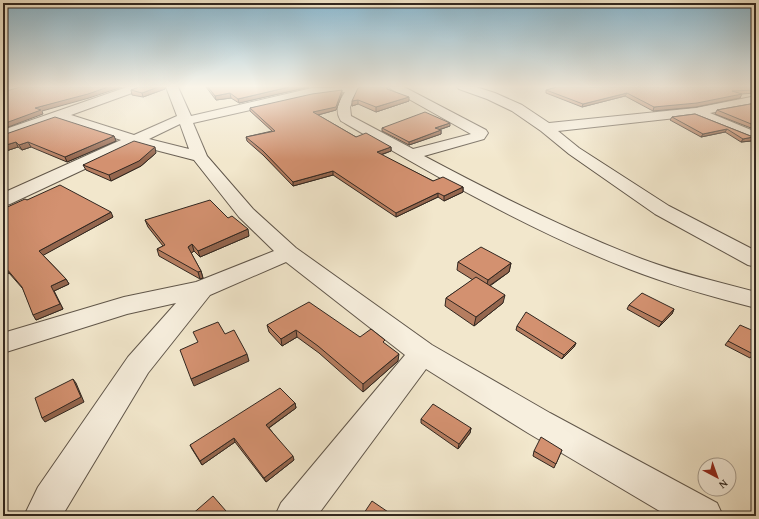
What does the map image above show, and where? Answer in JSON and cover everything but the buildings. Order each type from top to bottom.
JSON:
[{"type":"street","points":[[3,135],[72,111]]},
{"type":"street","points":[[182,111],[200,157],[246,214],[288,253],[422,353],[539,423],[704,516]]},
{"type":"street","points":[[3,200],[185,119],[222,111]]},
{"type":"street","points":[[343,111],[346,118],[410,155],[530,217],[619,257],[687,281],[756,300]]},
{"type":"street","points":[[410,155],[479,136],[481,134],[478,130],[442,111]]},
{"type":"street","points":[[522,111],[546,128],[574,151],[662,210],[756,260]]},
{"type":"street","points":[[546,128],[700,111]]},
{"type":"street","points":[[696,112],[756,137]]},
{"type":"street","points":[[59,116],[135,140],[200,157]]},
{"type":"street","points":[[3,343],[124,306],[202,289],[288,253]]},
{"type":"street","points":[[43,516],[51,500],[138,365],[202,289]]},
{"type":"street","points":[[294,516],[422,353]]}]
